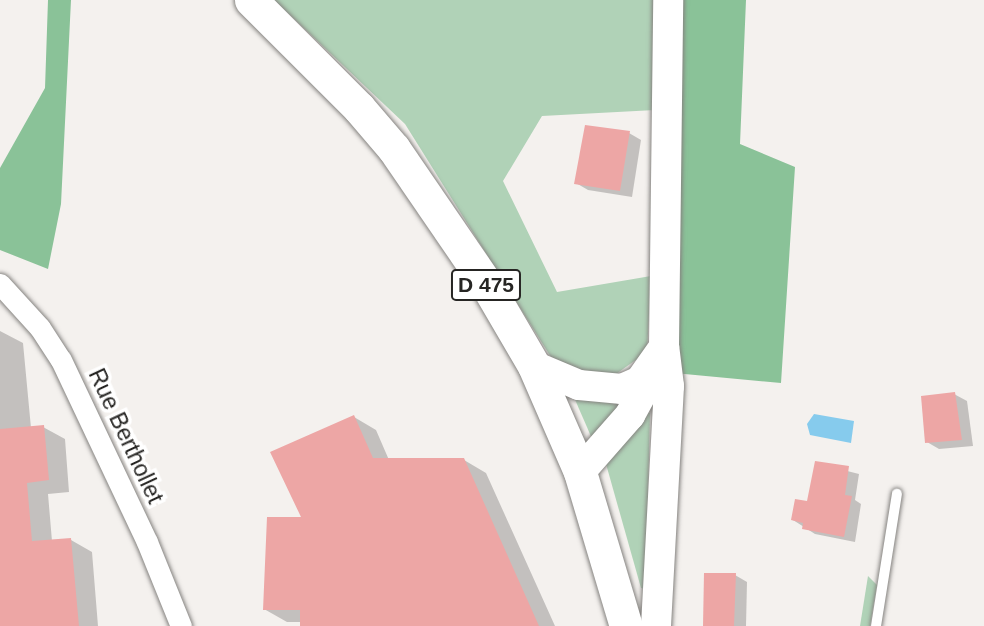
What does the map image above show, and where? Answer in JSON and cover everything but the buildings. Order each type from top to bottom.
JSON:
[{"type":"main road","name":"D 475","points":[[251,0],[359,107],[402,160],[457,237],[534,366],[580,471],[626,626]]},
{"type":"street","points":[[656,626],[669,386],[664,347],[668,0]]},
{"type":"street","name":"Rue Berthollet","points":[[0,284],[40,328],[61,360],[147,541],[181,626]]},
{"type":"street","points":[[534,366],[579,385],[622,389],[640,382],[664,347]]},
{"type":"street","points":[[580,471],[630,415],[664,347]]},
{"type":"lane","points":[[876,626],[897,494]]},
{"type":"green space","points":[[48,0],[71,0],[61,204],[48,269],[0,250],[0,168],[45,88]]},
{"type":"green space","points":[[274,0],[656,0],[655,110],[542,116],[503,181],[557,292],[651,276],[647,352],[616,374],[599,377],[554,362],[405,124]]},
{"type":"green space","points":[[683,0],[746,0],[740,144],[795,167],[781,383],[674,373]]},
{"type":"green space","points":[[573,395],[628,396],[593,441]]},
{"type":"green space","points":[[643,412],[650,413],[646,589],[641,588],[606,464]]},
{"type":"green space","points":[[868,576],[877,585],[870,626],[860,626]]},
{"type":"water","points":[[814,414],[854,421],[851,443],[810,435],[807,424]]}]
